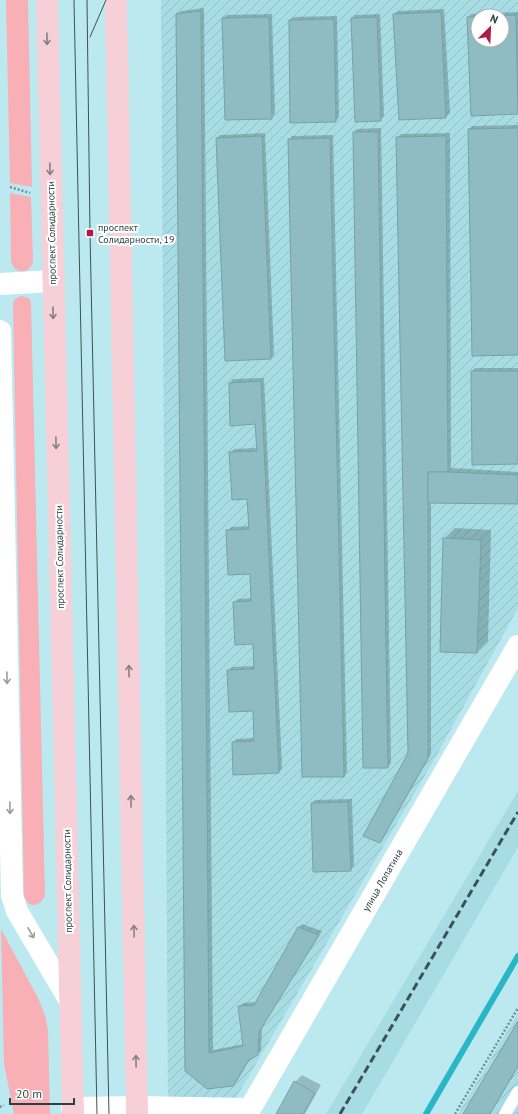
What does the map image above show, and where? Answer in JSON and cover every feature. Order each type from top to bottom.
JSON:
[{"type":"main road","name":"проспект Солидарности","points":[[47,0],[52,281],[73,1111]]},
{"type":"main road","points":[[116,0],[137,1110]]},
{"type":"street","points":[[0,284],[52,281]]},
{"type":"street","points":[[0,331],[3,599],[12,895],[18,911],[70,1001]]},
{"type":"street","name":"улица Лопатина","points":[[248,1112],[518,646]]},
{"type":"street","points":[[73,1111],[137,1110],[248,1112]]},
{"type":"lane","points":[[505,1114],[518,1093]]},
{"type":"path","points":[[10,188],[30,193]]},
{"type":"path","points":[[455,1114],[518,1008]]},
{"type":"path","points":[[0,1107],[4,1105]]},
{"type":"shaded area","points":[[6,0],[28,0],[32,187],[10,183]]},
{"type":"shaded area","points":[[161,0],[518,0],[518,608],[434,760],[233,1103],[168,1104]]},
{"type":"shaded area","points":[[10,193],[31,197],[33,262],[30,268],[26,271],[18,271],[11,262]]},
{"type":"shaded area","points":[[21,296],[29,298],[31,302],[45,896],[43,900],[34,905],[28,903],[24,896],[13,303],[15,299]]},
{"type":"shaded area","points":[[518,791],[518,847],[362,1114],[326,1114]]},
{"type":"shaded area","points":[[1,929],[38,998],[45,1015],[48,1031],[50,1114],[14,1114],[4,1064]]},
{"type":"shaded area","points":[[518,1013],[518,1114],[458,1114]]},
{"type":"building","points":[[201,11],[209,1053],[243,1046],[238,1006],[254,1005],[298,927],[319,935],[259,1032],[258,1055],[248,1061],[233,1086],[207,1089],[185,1071],[176,14]]},
{"type":"building","points":[[441,12],[446,118],[399,120],[393,14]]},
{"type":"building","points":[[510,15],[516,15],[518,114],[471,116],[467,17],[470,17],[470,48],[510,48]]},
{"type":"building","points":[[269,17],[272,119],[225,120],[222,18]]},
{"type":"building","points":[[377,17],[381,121],[355,122],[351,18]]},
{"type":"building","points":[[334,19],[336,122],[290,123],[289,20]]},
{"type":"building","points":[[518,128],[518,355],[472,356],[468,129]]},
{"type":"building","points":[[353,132],[378,132],[388,768],[363,768]]},
{"type":"building","points":[[262,136],[271,359],[225,361],[216,138]]},
{"type":"building","points":[[446,136],[448,472],[428,472],[428,758],[380,843],[363,836],[408,753],[396,137]]},
{"type":"building","points":[[330,138],[344,777],[302,777],[288,139]]},
{"type":"building","points":[[471,371],[518,371],[518,464],[472,465]]},
{"type":"building","points":[[261,381],[279,773],[233,775],[232,742],[254,741],[253,711],[229,712],[227,670],[254,669],[253,644],[235,645],[233,602],[251,601],[250,574],[228,575],[226,530],[249,529],[247,499],[232,500],[229,452],[257,451],[255,424],[230,426],[229,383]]},
{"type":"building","points":[[428,472],[518,475],[518,504],[428,503]]},
{"type":"building","points":[[443,538],[481,540],[477,653],[440,652]]},
{"type":"building","points":[[348,802],[351,871],[313,872],[311,803]]},
{"type":"building","points":[[518,1021],[518,1066],[490,1114],[463,1114]]},
{"type":"building","points":[[294,1081],[315,1093],[303,1114],[276,1114]]},
{"type":"waterway","points":[[426,1114],[518,956]]},
{"type":"tram line","points":[[74,0],[97,1114]]},
{"type":"tram line","points":[[87,0],[90,233],[109,1114]]},
{"type":"tram line","points":[[90,37],[106,0]]},
{"type":"railway","points":[[340,1114],[518,812]]},
{"type":"place","name":"проспект Солидарности, 19","points":[[90,233]]}]
